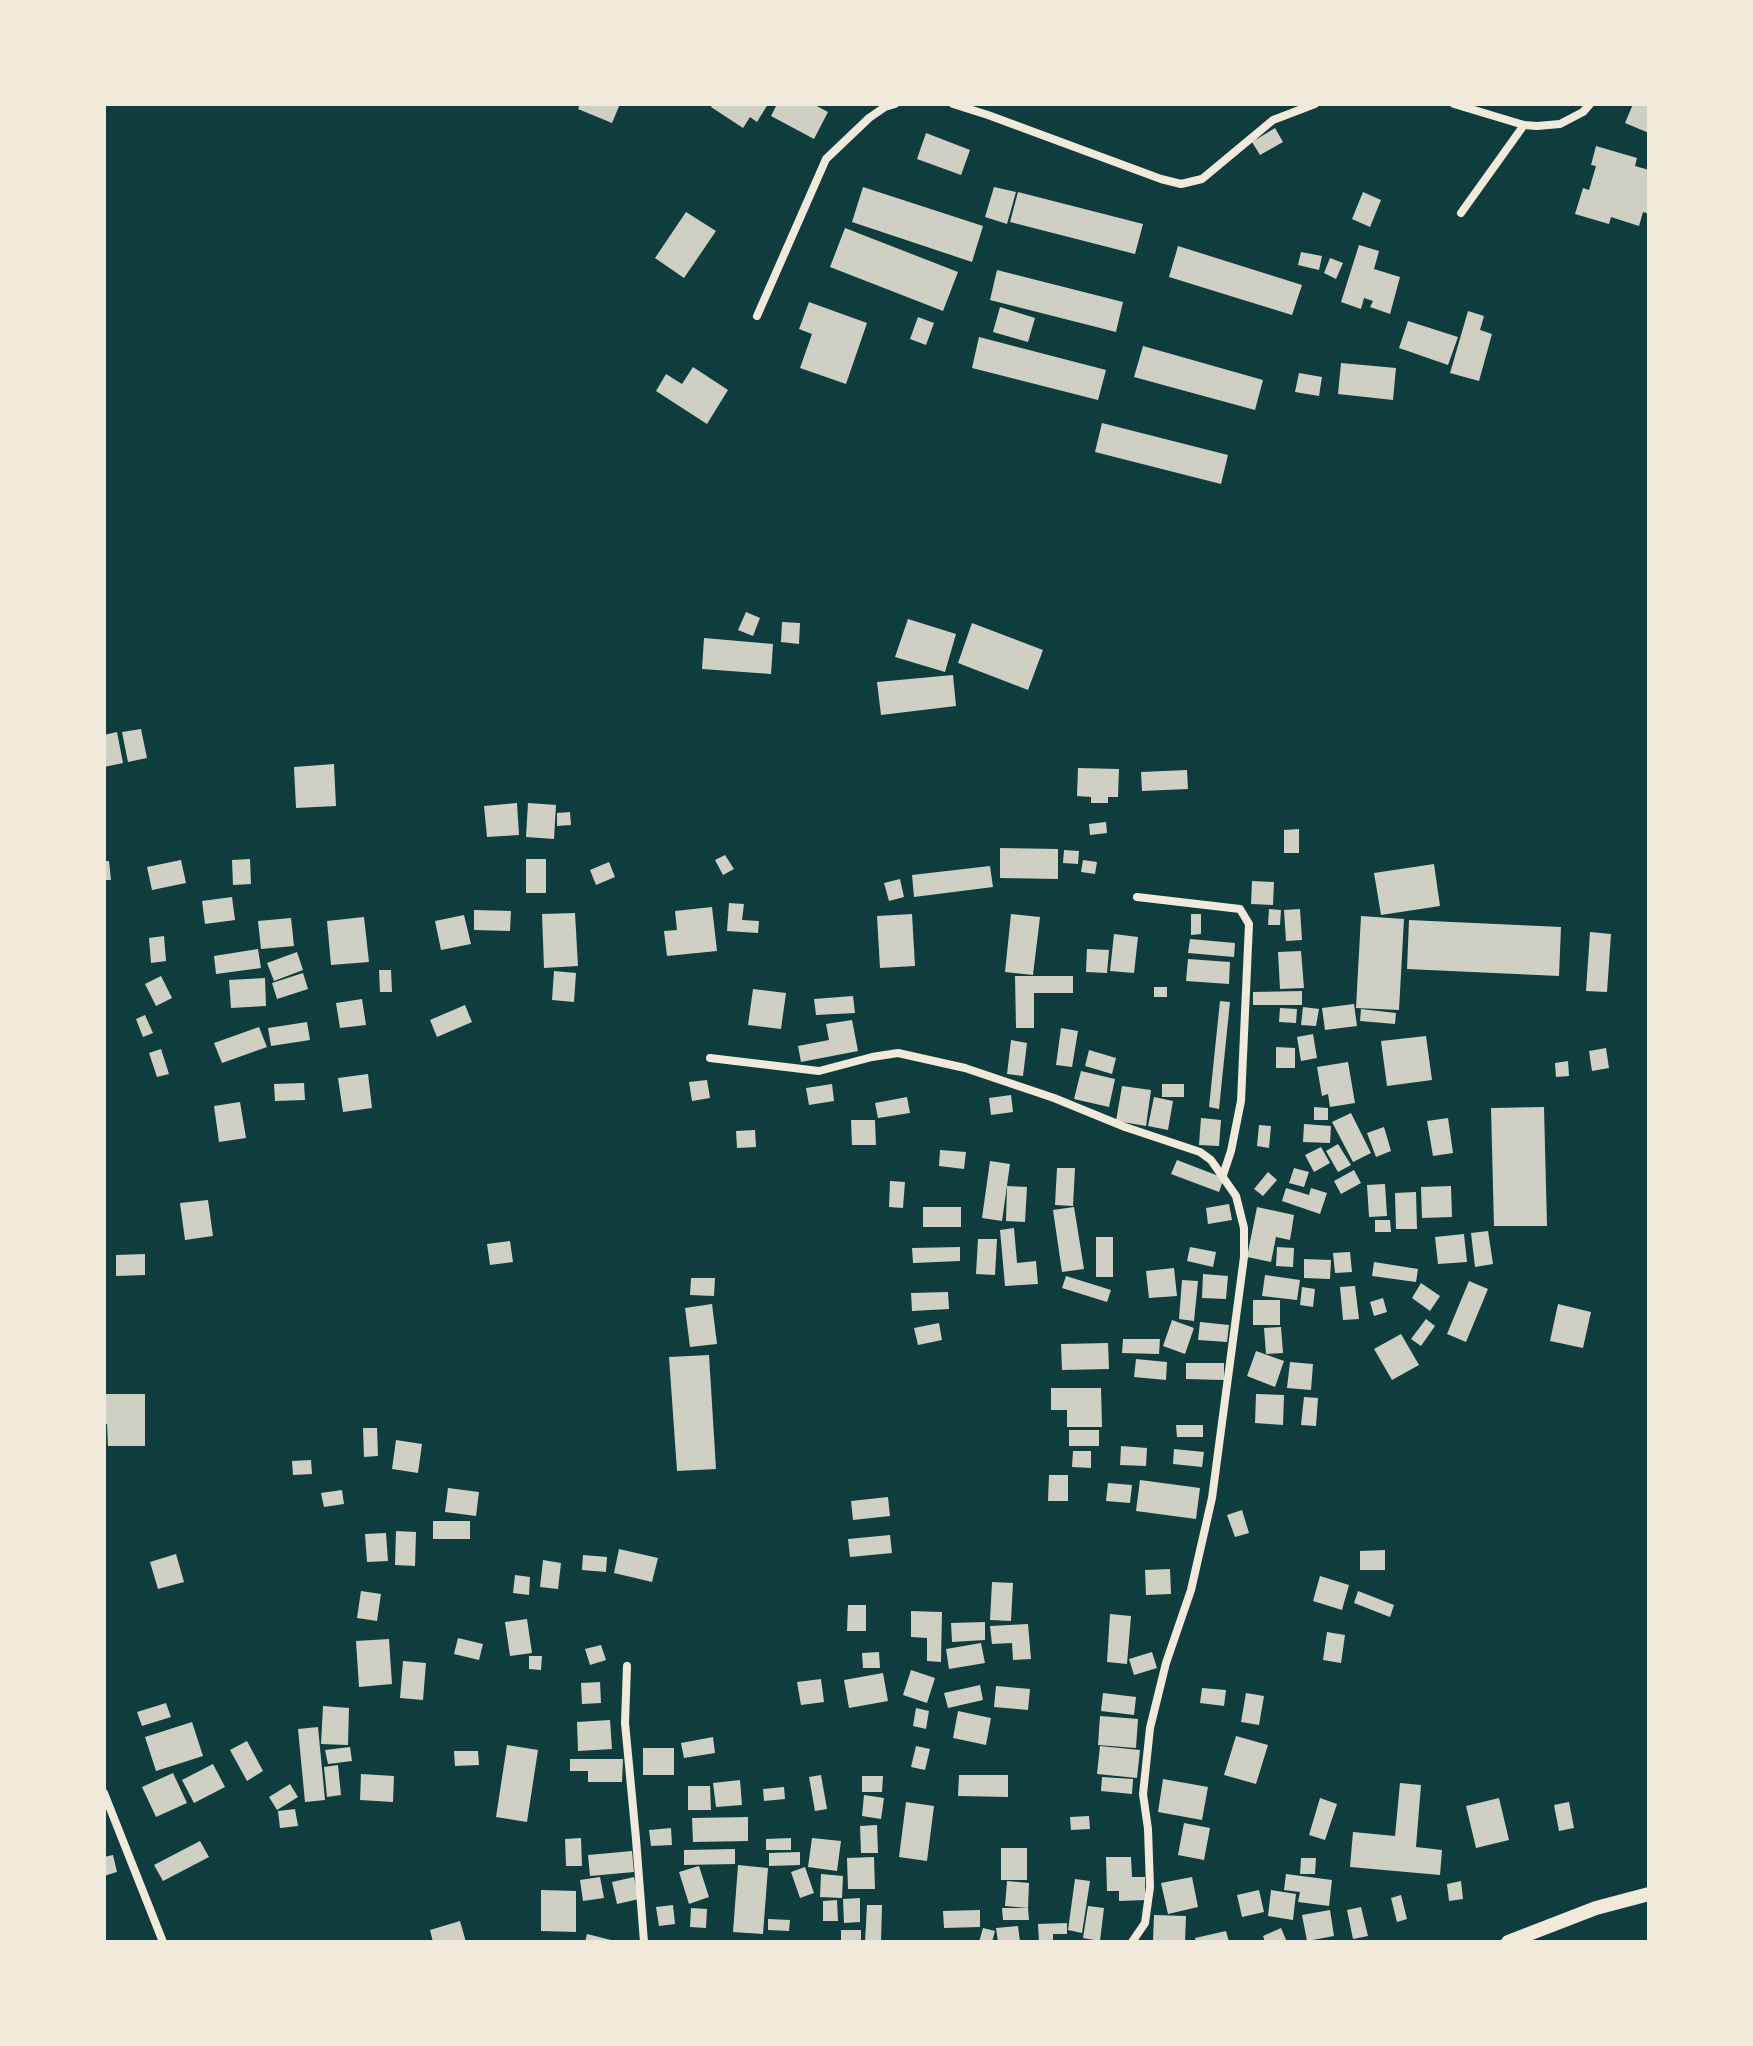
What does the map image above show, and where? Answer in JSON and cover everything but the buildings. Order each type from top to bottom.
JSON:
[{"type":"street","points":[[757,316],[826,159],[869,118],[895,104]]},
{"type":"street","points":[[953,104],[1181,184],[1202,179],[1273,120],[1315,104]]},
{"type":"street","points":[[1454,104],[1524,125],[1560,124],[1583,112],[1590,104]]},
{"type":"street","points":[[1461,213],[1524,125]]},
{"type":"street","points":[[1137,897],[1240,909],[1249,924],[1241,1101],[1223,1175]]},
{"type":"street","points":[[710,1058],[819,1071],[898,1053],[965,1068],[1200,1152],[1211,1160],[1236,1196],[1244,1228],[1244,1257],[1212,1498],[1191,1590],[1166,1663],[1150,1728],[1143,1794],[1150,1887],[1145,1923],[1132,1942]]},
{"type":"street","points":[[627,1666],[625,1723],[644,1942]]},
{"type":"street","points":[[104,1793],[163,1942]]},
{"type":"street","points":[[1508,1942],[1596,1908],[1649,1894]]}]
